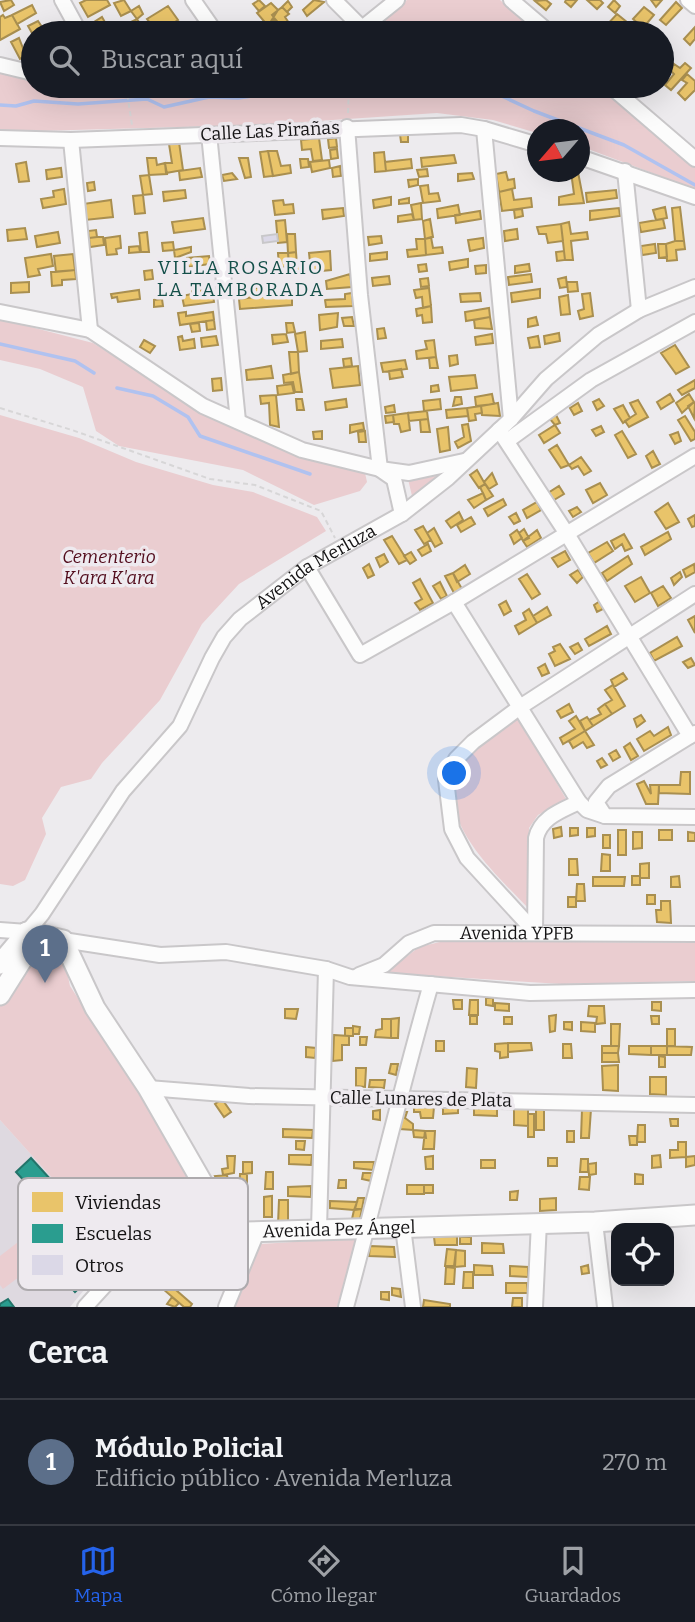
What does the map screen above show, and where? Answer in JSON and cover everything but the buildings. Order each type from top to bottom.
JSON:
[{"type":"street","points":[[62,0],[73,21]]},
{"type":"street","points":[[193,0],[208,21]]},
{"type":"street","points":[[334,0],[351,21]]},
{"type":"street","points":[[371,21],[397,0]]},
{"type":"street","points":[[511,0],[536,21]]},
{"type":"street","points":[[688,0],[695,6]]},
{"type":"street","points":[[0,65],[21,70]]},
{"type":"street","points":[[624,98],[695,159]]},
{"type":"street","name":"Calle Las Pirañas","points":[[0,138],[71,139],[461,125],[527,142]]},
{"type":"street","points":[[347,127],[360,295],[380,469],[394,479],[402,514]]},
{"type":"street","points":[[484,129],[511,419]]},
{"type":"street","points":[[209,135],[238,421]]},
{"type":"street","points":[[71,139],[90,330]]},
{"type":"street","points":[[590,161],[695,197]]},
{"type":"street","points":[[625,171],[639,310]]},
{"type":"street","name":"Avenida Merluza","points":[[503,436],[511,419],[547,379],[598,335],[639,310],[695,287]]},
{"type":"street","points":[[0,312],[90,330],[203,406],[302,450],[380,469],[409,472],[466,461]]},
{"type":"street","name":"Avenida Merluza","points":[[0,964],[58,891],[123,791],[180,726],[224,637],[240,619],[307,567],[402,514],[466,461],[503,436],[591,380],[695,322]]},
{"type":"street","points":[[503,436],[568,534],[692,734],[601,792],[596,802],[602,813]]},
{"type":"street","points":[[307,567],[360,655],[454,602],[695,456]]},
{"type":"street","points":[[535,932],[467,858],[452,829],[446,797],[446,779],[456,759],[520,707],[695,594]]},
{"type":"street","points":[[454,602],[579,802],[587,810],[695,817]]},
{"type":"street","points":[[535,932],[536,838],[539,827],[548,818],[579,802]]},
{"type":"street","points":[[0,930],[27,932],[160,955],[226,952],[327,969],[350,977],[530,993],[695,990]]},
{"type":"street","name":"Avenida Merluza","points":[[0,995],[22,960],[27,932]]},
{"type":"street","name":"Avenida YPFB","points":[[350,977],[384,965],[409,943],[434,933],[695,934]]},
{"type":"street","name":"Avenida Pez Ángel","points":[[63,940],[94,1008],[148,1088],[198,1178]]},
{"type":"street","points":[[318,1229],[327,969]]},
{"type":"street","points":[[346,1307],[398,1099],[431,984]]},
{"type":"street","name":"Calle Lunares de Plata","points":[[148,1088],[249,1096],[695,1105]]},
{"type":"street","name":"Avenida Pez Ángel","points":[[248,1230],[257,1232],[595,1222],[695,1216]]},
{"type":"street","points":[[536,1307],[539,1222]]},
{"type":"street","points":[[595,1222],[605,1307]]},
{"type":"street","points":[[404,1227],[413,1307]]},
{"type":"street","points":[[248,1254],[257,1232]]},
{"type":"street","points":[[85,1307],[101,1290]]},
{"type":"street","points":[[226,1307],[233,1290]]},
{"type":"path","points":[[129,98],[132,136]]},
{"type":"path","points":[[347,127],[348,98]]},
{"type":"path","points":[[0,408],[72,430],[210,479],[255,485],[321,511],[340,548]]},
{"type":"shaded area","points":[[0,1120],[52,1178],[18,1178],[18,1290],[84,1290],[70,1307],[0,1307]]},
{"type":"green space","points":[[407,0],[500,0],[525,21],[380,21]]},
{"type":"green space","points":[[0,70],[21,74],[21,98],[614,98],[695,165],[695,189],[590,150],[590,119],[527,119],[527,130],[493,120],[437,113],[258,125],[0,132]]},
{"type":"green space","points":[[0,319],[93,343],[198,409],[273,446],[365,473],[367,482],[360,491],[314,505],[243,470],[119,446],[96,431],[83,387],[40,369],[0,360]]},
{"type":"green space","name":"Cementerio K'ara K'ara","points":[[0,415],[79,438],[136,462],[213,485],[253,492],[317,517],[326,531],[239,584],[202,624],[160,700],[102,763],[91,779],[61,787],[42,818],[46,834],[25,880],[13,886],[0,884]]},
{"type":"green space","points":[[443,473],[412,496],[408,479]]},
{"type":"green space","points":[[519,718],[566,799],[538,815],[529,828],[528,908],[475,849],[456,813],[453,794],[456,776],[467,758]]},
{"type":"green space","points":[[444,941],[695,943],[695,981],[562,984],[386,973],[419,947]]},
{"type":"green space","points":[[48,950],[64,958],[70,986],[139,1092],[190,1178],[52,1178],[0,1120],[0,1004],[34,953]]},
{"type":"green space","points":[[357,1238],[337,1307],[233,1307],[241,1290],[248,1290],[248,1273],[261,1244]]},
{"type":"green space","points":[[18,1242],[18,1278],[3,1289],[0,1285],[0,1256]]},
{"type":"waterway","points":[[0,105],[16,106],[34,101],[78,104],[147,99],[164,107],[204,98]]},
{"type":"waterway","points":[[506,98],[624,145],[695,185]]},
{"type":"waterway","points":[[0,344],[75,361],[94,373]]},
{"type":"waterway","points":[[117,388],[153,396],[188,417],[200,436],[310,474]]},
{"type":"place","name":"Módulo Policial","points":[[45,983]]},
{"type":"district","name":"VILLA ROSARIO LA TAMBORADA","points":[[241,278]]}]
